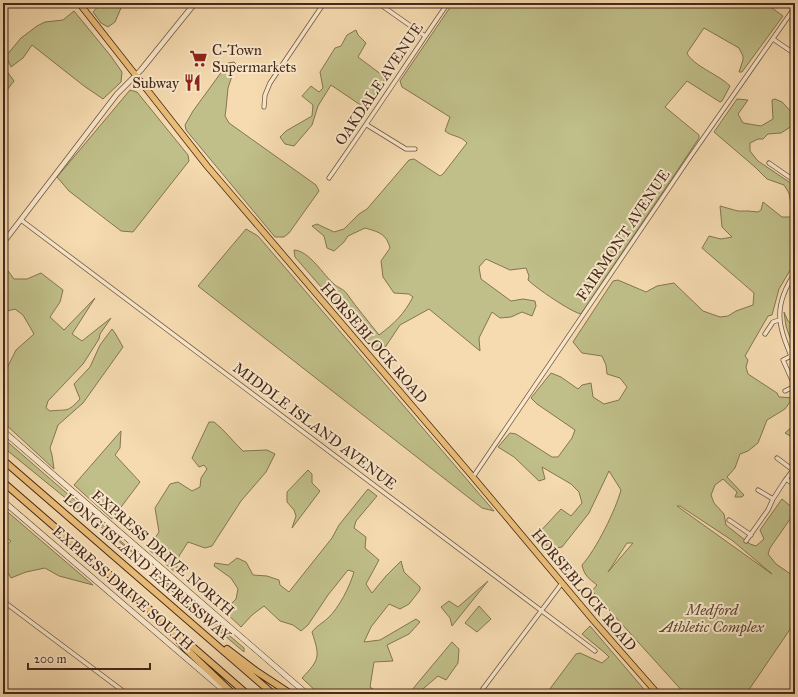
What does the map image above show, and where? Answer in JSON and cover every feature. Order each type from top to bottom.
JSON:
[{"type":"highway","name":"LONG ISLAND EXPRESSWAY","points":[[3,460],[273,694]]},
{"type":"highway","name":"LONG ISLAND EXPRESSWAY","points":[[3,482],[247,694]]},
{"type":"highway","points":[[161,619],[185,648],[233,694]]},
{"type":"highway","points":[[195,626],[256,671],[291,694]]},
{"type":"main road","name":"HORSEBLOCK ROAD","points":[[79,3],[216,177],[473,477],[562,584],[658,694]]},
{"type":"main road","name":"EXPRESS DRIVE NORTH","points":[[3,431],[307,694]]},
{"type":"main road","name":"EXPRESS DRIVE SOUTH","points":[[3,500],[228,694]]},
{"type":"street","points":[[3,243],[104,110],[195,3]]},
{"type":"street","points":[[264,107],[265,95],[270,83],[324,3]]},
{"type":"street","points":[[378,3],[425,36]]},
{"type":"street","name":"OAKDALE AVENUE","points":[[329,178],[448,3]]},
{"type":"street","name":"FAIRMONT AVENUE","points":[[473,477],[795,7]]},
{"type":"street","points":[[773,39],[795,54]]},
{"type":"street","points":[[367,124],[406,149],[415,149]]},
{"type":"street","points":[[769,163],[795,181]]},
{"type":"street","name":"MIDDLE ISLAND AVENUE","points":[[21,220],[595,651]]},
{"type":"street","points":[[795,273],[782,296],[779,320],[781,331],[795,366]]},
{"type":"street","points":[[764,334],[773,322],[779,320]]},
{"type":"street","points":[[789,351],[795,349]]},
{"type":"street","points":[[785,391],[795,386],[783,360],[791,356]]},
{"type":"street","points":[[746,541],[751,536],[794,468],[777,458]]},
{"type":"street","points":[[786,479],[795,485]]},
{"type":"street","points":[[758,490],[774,499]]},
{"type":"street","points":[[729,520],[751,536]]},
{"type":"street","points":[[479,694],[562,584]]},
{"type":"street","points":[[3,601],[127,694]]},
{"type":"green space","points":[[101,3],[118,3],[121,8],[115,22],[108,27],[101,23],[93,12]]},
{"type":"green space","points":[[453,3],[765,3],[783,16],[742,72],[739,72],[743,56],[739,48],[704,28],[687,53],[690,58],[700,66],[730,86],[720,102],[687,81],[665,107],[699,135],[699,138],[581,314],[562,304],[532,284],[528,280],[529,276],[526,268],[510,270],[486,259],[479,267],[481,279],[511,301],[523,299],[535,301],[536,306],[532,316],[522,312],[511,317],[500,318],[492,312],[479,338],[480,351],[429,309],[400,325],[382,352],[380,352],[374,348],[295,257],[294,250],[305,254],[316,264],[330,281],[345,291],[379,335],[403,313],[413,297],[409,294],[394,293],[383,277],[381,261],[390,248],[384,236],[378,232],[365,228],[348,236],[334,251],[327,248],[324,236],[312,226],[317,224],[334,232],[344,229],[359,214],[367,209],[409,160],[414,159],[440,176],[467,143],[445,131],[450,117],[402,87],[400,81]]},
{"type":"green space","points":[[74,11],[122,72],[121,82],[103,99],[32,45],[23,58],[11,67],[6,56],[21,38],[37,26],[45,22],[63,20]]},
{"type":"green space","points":[[356,30],[358,35],[366,43],[358,57],[386,78],[365,108],[331,85],[318,106],[312,125],[294,146],[285,144],[280,137],[286,131],[312,116],[313,105],[302,96],[311,86],[319,92],[323,88],[320,72],[335,48],[341,46],[347,35]]},
{"type":"green space","points":[[234,62],[236,64],[228,88],[225,116],[229,123],[316,185],[319,191],[289,233],[284,237],[275,237],[186,130],[185,125],[193,111],[228,63]]},
{"type":"green space","points":[[3,66],[14,81],[3,95]]},
{"type":"green space","points":[[130,90],[137,92],[188,155],[189,161],[133,232],[121,231],[69,191],[57,177]]},
{"type":"green space","name":"Medford Athletic Complex","points":[[737,99],[748,100],[738,114],[743,123],[761,126],[773,119],[772,100],[775,99],[782,102],[795,116],[795,124],[781,133],[768,134],[763,139],[758,139],[750,143],[750,151],[758,161],[795,186],[795,262],[779,289],[772,315],[768,316],[745,356],[748,360],[746,367],[748,374],[777,393],[779,397],[795,398],[795,405],[790,402],[785,409],[767,420],[758,443],[748,451],[740,454],[735,468],[727,477],[744,495],[742,497],[735,497],[737,492],[723,479],[715,485],[711,495],[714,503],[724,514],[726,525],[750,544],[756,546],[764,539],[760,530],[782,499],[794,509],[795,512],[770,548],[768,554],[776,564],[795,577],[795,622],[746,694],[685,694],[592,591],[597,585],[584,572],[582,565],[605,529],[615,508],[621,490],[609,471],[589,513],[562,547],[554,548],[544,544],[535,537],[561,509],[571,516],[582,503],[579,492],[571,484],[542,467],[545,479],[539,481],[514,457],[498,447],[510,433],[516,434],[552,457],[558,457],[572,438],[575,430],[537,404],[531,398],[551,373],[561,377],[578,389],[582,385],[591,383],[593,397],[604,404],[619,400],[627,387],[620,378],[607,374],[606,365],[602,356],[582,353],[573,342],[613,281],[618,280],[646,292],[657,286],[674,283],[703,311],[720,317],[728,316],[736,311],[753,305],[754,293],[702,248],[709,236],[721,239],[732,237],[722,227],[720,206],[738,211],[758,212],[761,210],[763,202],[782,217],[793,217],[789,193],[784,185],[767,179],[714,132]],"holes":[[[677,506],[680,506],[733,541],[772,574]],[[627,543],[633,543],[608,572]]]},
{"type":"green space","points":[[246,229],[258,236],[494,511],[482,508],[198,286]]},
{"type":"green space","points":[[3,264],[14,279],[27,279],[41,273],[63,290],[60,302],[50,317],[64,330],[95,298],[72,334],[82,341],[111,318],[83,364],[48,401],[46,408],[50,411],[67,410],[80,399],[74,384],[90,367],[100,345],[112,329],[123,347],[83,403],[58,425],[50,448],[54,469],[3,422],[3,376],[16,350],[34,334],[23,315],[15,309],[3,312]]},
{"type":"green space","points":[[784,312],[788,321],[793,325],[795,323],[795,341],[791,341],[786,326]]},
{"type":"green space","points":[[209,422],[214,422],[218,425],[243,451],[267,450],[275,454],[266,472],[241,501],[212,546],[205,548],[188,542],[179,556],[176,573],[148,549],[159,532],[155,508],[170,484],[178,482],[192,491],[200,487],[201,478],[207,469],[204,465],[199,467],[192,458]]},
{"type":"green space","points":[[795,424],[795,432],[792,437],[785,433]]},
{"type":"green space","points":[[121,431],[120,448],[115,455],[140,482],[112,519],[74,485]]},
{"type":"green space","points":[[3,438],[78,503],[144,562],[3,447]]},
{"type":"green space","points":[[308,470],[312,474],[312,483],[320,491],[292,528],[296,516],[294,510],[287,502],[287,492]]},
{"type":"green space","points":[[368,489],[377,496],[356,521],[354,528],[366,537],[365,548],[379,560],[366,584],[372,593],[401,561],[404,572],[420,587],[420,590],[409,604],[400,609],[389,604],[371,627],[364,642],[380,640],[416,619],[420,622],[409,634],[387,645],[393,661],[374,662],[370,687],[380,694],[319,694],[302,678],[315,662],[317,657],[312,632],[336,609],[350,584],[354,572],[348,570],[328,595],[308,625],[301,631],[293,625],[280,621],[264,606],[252,615],[241,627],[224,611],[236,599],[238,589],[231,578],[214,566],[215,563],[228,565],[237,558],[246,562],[253,575],[267,576],[279,580],[280,585],[289,592],[332,538],[339,525]]},
{"type":"green space","points":[[3,508],[93,585],[59,576],[45,568],[26,572],[11,578],[2,558],[6,546],[11,541],[3,536]]},
{"type":"green space","points":[[157,574],[244,648],[244,652],[166,586]]},
{"type":"green space","points":[[488,581],[452,626],[450,618],[441,607],[449,601],[458,607]]},
{"type":"green space","points":[[479,606],[491,619],[477,632],[465,623]]},
{"type":"green space","points":[[590,626],[648,694],[546,694],[576,654],[580,653],[602,663],[609,657],[582,634]]},
{"type":"green space","points":[[452,642],[459,649],[458,663],[446,680],[438,676],[417,694],[402,694],[411,691]]},
{"type":"place","name":"C‑Town Supermarkets","points":[[199,59]]},
{"type":"place","name":"Subway","points":[[192,83]]}]
